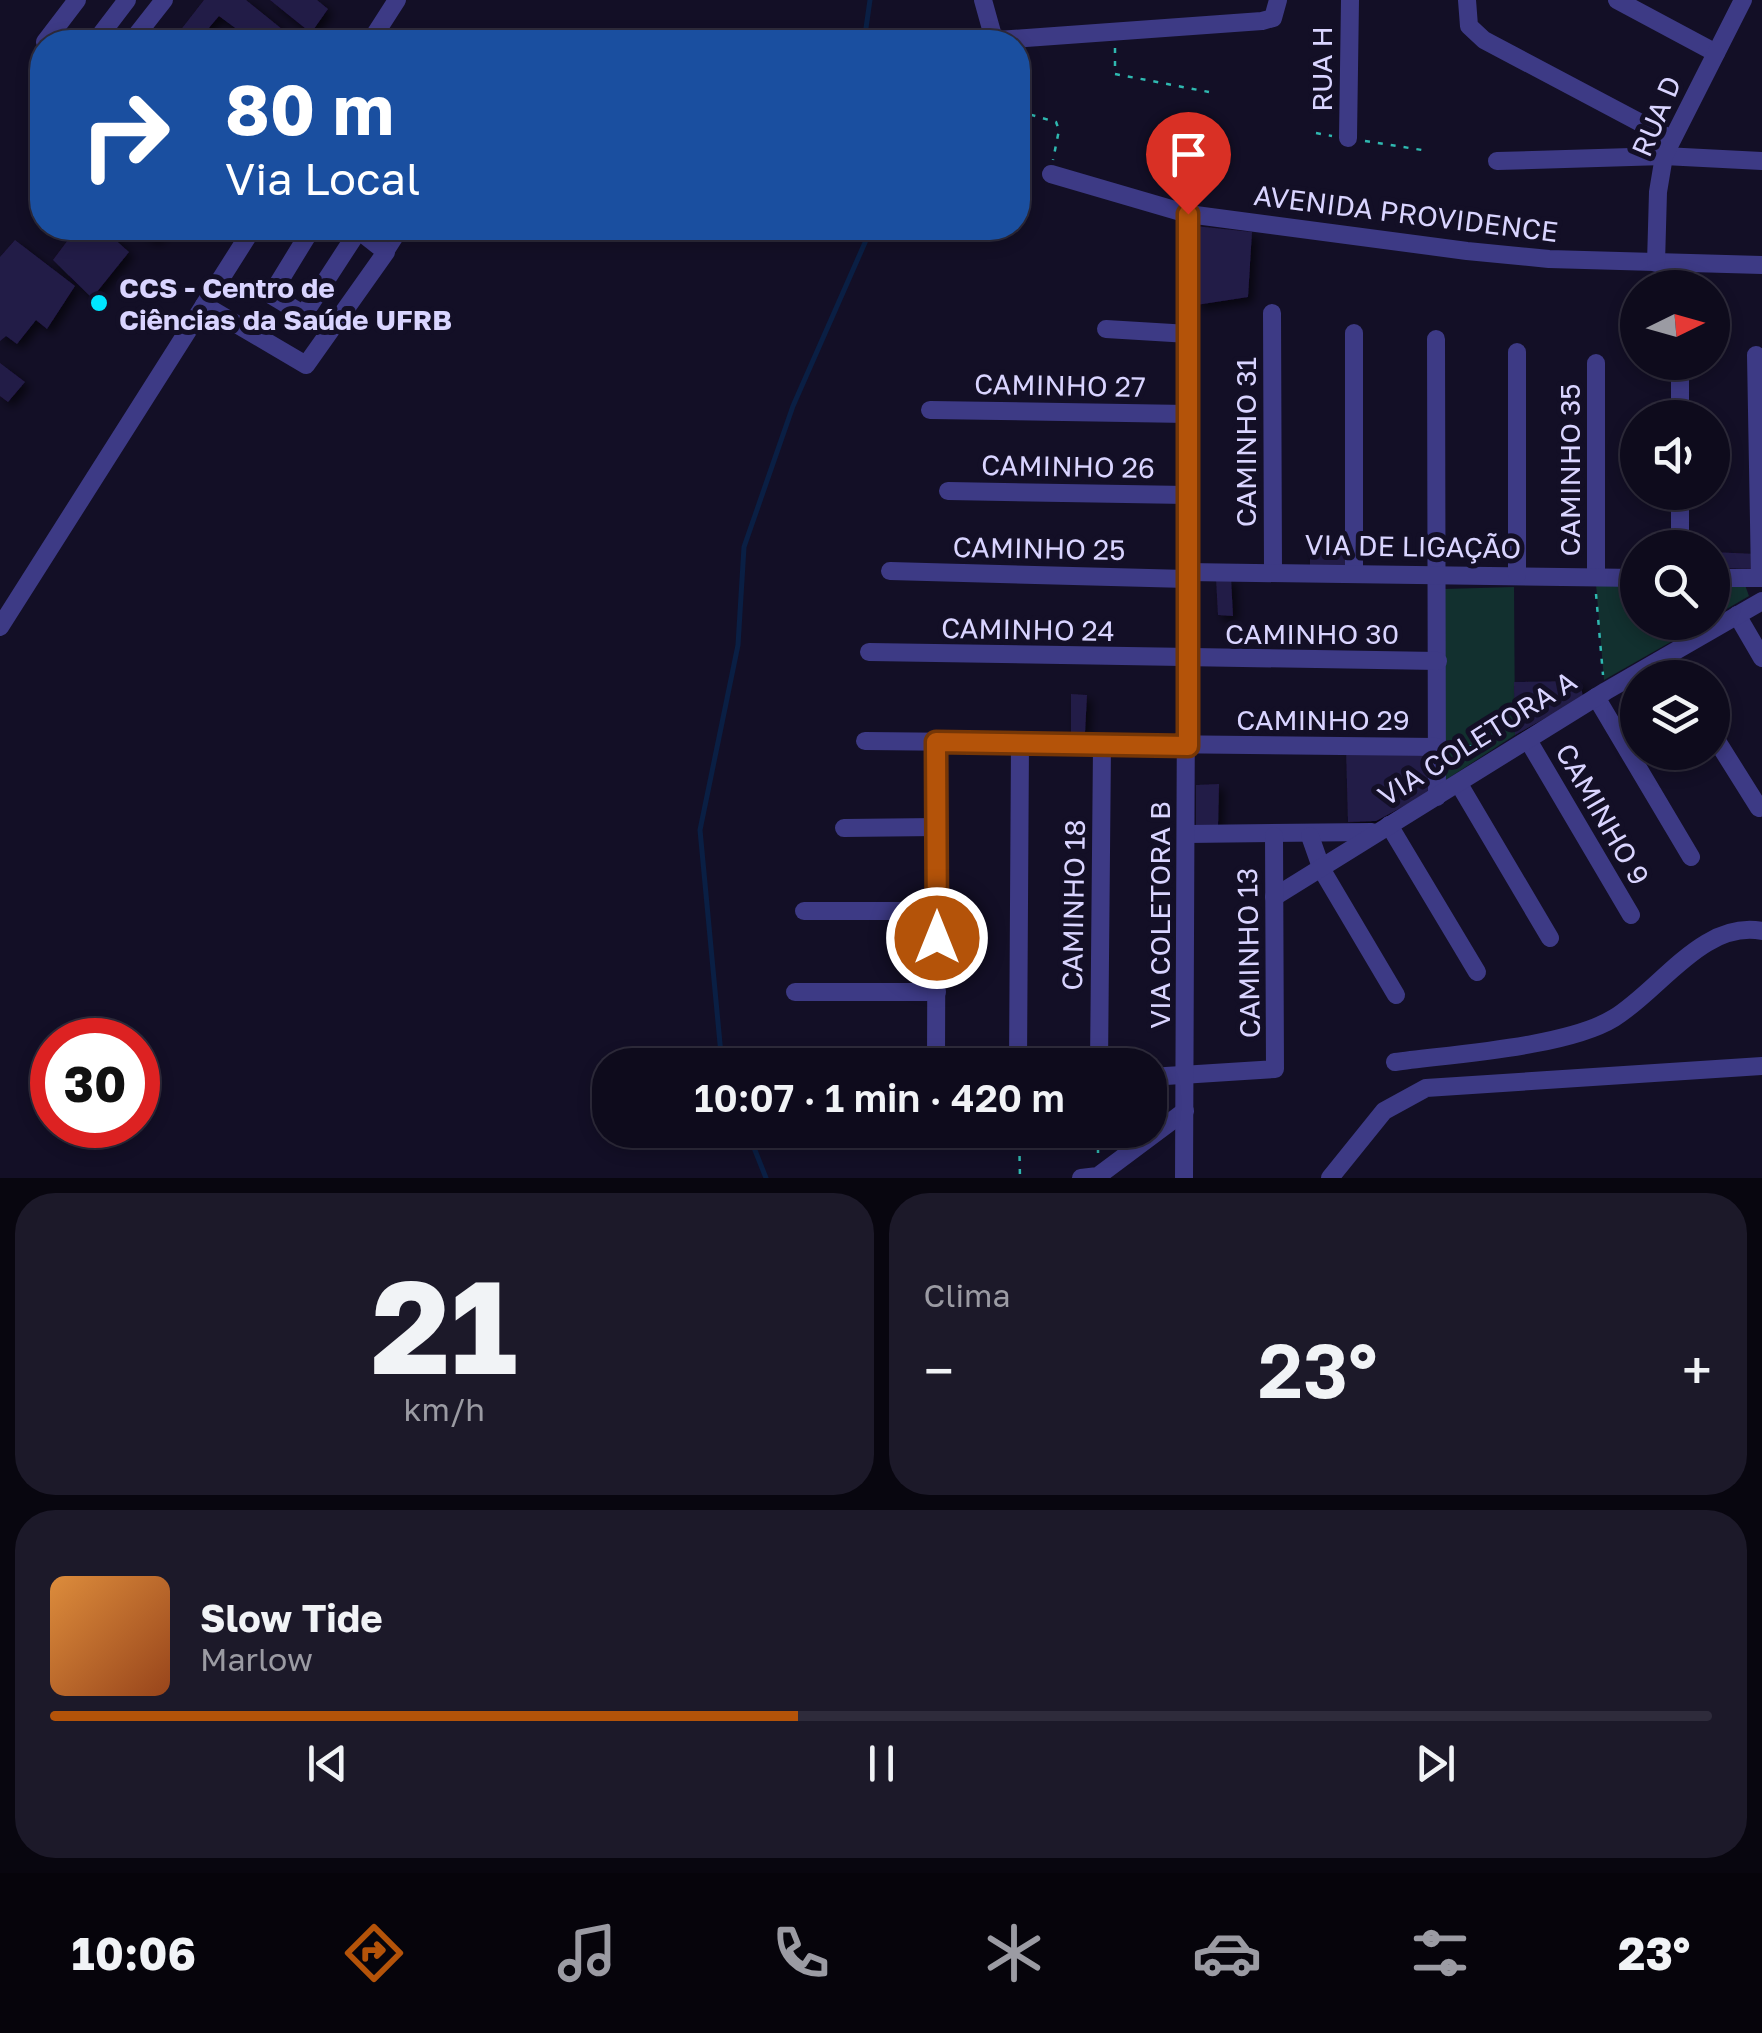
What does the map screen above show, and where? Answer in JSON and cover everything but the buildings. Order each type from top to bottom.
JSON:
[{"type":"street","points":[[54,30],[77,0]]},
{"type":"street","points":[[104,30],[127,0]]},
{"type":"street","points":[[141,30],[164,0]]},
{"type":"street","points":[[378,30],[397,0]]},
{"type":"street","points":[[983,0],[992,30]]},
{"type":"street","name":"RUA H","points":[[1348,138],[1350,0]]},
{"type":"street","points":[[1617,0],[1716,53]]},
{"type":"street","name":"RUA D","points":[[1656,263],[1658,192],[1667,148],[1742,0]]},
{"type":"street","points":[[1466,5],[1469,26],[1484,40],[1667,148]]},
{"type":"street","points":[[1030,37],[1262,21],[1277,7]]},
{"type":"street","points":[[1497,161],[1667,148],[1762,161]]},
{"type":"street","name":"AVENIDA PROVIDENCE","points":[[1050,174],[1188,214],[1502,255],[1762,265]]},
{"type":"street","name":"VIA COLETORA B","points":[[1184,1178],[1188,214]]},
{"type":"street","points":[[0,626],[245,240]]},
{"type":"street","points":[[305,240],[271,295],[301,312],[306,311],[352,240]]},
{"type":"street","points":[[373,240],[386,250]]},
{"type":"street","points":[[204,305],[306,365],[392,240]]},
{"type":"street","name":"CAMINHO 31","points":[[1272,313],[1273,570]]},
{"type":"street","points":[[1106,329],[1189,334]]},
{"type":"street","points":[[1354,333],[1354,573]]},
{"type":"street","points":[[1436,339],[1437,797]]},
{"type":"street","points":[[1517,352],[1517,575]]},
{"type":"street","points":[[1730,578],[1761,578],[1756,355]]},
{"type":"street","name":"CAMINHO 35","points":[[1596,363],[1596,577]]},
{"type":"street","name":"CAMINHO 27","points":[[930,410],[1188,414]]},
{"type":"street","name":"CAMINHO 26","points":[[948,491],[1188,495]]},
{"type":"street","name":"VIA DE LIGAÇÃO","points":[[1187,576],[1273,570],[1620,578]]},
{"type":"street","name":"CAMINHO 25","points":[[890,572],[1187,576]]},
{"type":"street","name":"VIA COLETORA A","points":[[1274,897],[1601,694],[1762,601]]},
{"type":"street","points":[[1737,615],[1762,658]]},
{"type":"street","name":"CAMINHO 24","points":[[869,652],[1186,660]]},
{"type":"street","points":[[1666,656],[1668,660]]},
{"type":"street","name":"CAMINHO 30","points":[[1186,660],[1438,660]]},
{"type":"street","points":[[1601,694],[1691,857]]},
{"type":"street","name":"CAMINHO 9","points":[[1528,740],[1631,916]]},
{"type":"street","name":"CAMINHO 29","points":[[865,741],[1437,747]]},
{"type":"street","points":[[936,742],[936,1048]]},
{"type":"street","points":[[1018,1048],[1020,744]]},
{"type":"street","name":"CAMINHO 18","points":[[1099,1048],[1102,746]]},
{"type":"street","points":[[1730,762],[1759,808]]},
{"type":"street","points":[[1458,784],[1550,938]]},
{"type":"street","points":[[844,828],[937,826]]},
{"type":"street","points":[[1382,828],[1477,972]]},
{"type":"street","name":"VIA COLETORA A","points":[[1188,834],[1310,836],[1382,828]]},
{"type":"street","name":"CAMINHO 13","points":[[1185,1076],[1274,1069],[1274,836]]},
{"type":"street","points":[[1310,836],[1322,870],[1396,995]]},
{"type":"street","points":[[804,911],[937,911]]},
{"type":"street","points":[[1395,1062],[1557,1037],[1602,1025],[1660,984],[1718,934],[1734,928],[1762,931]]},
{"type":"street","points":[[795,992],[937,992]]},
{"type":"street","points":[[1330,1178],[1384,1111],[1426,1088],[1762,1066]]},
{"type":"street","points":[[1167,1077],[1185,1076]]},
{"type":"street","points":[[1092,1177],[1185,1112]]},
{"type":"path","points":[[1117,32],[1115,74],[1210,92]]},
{"type":"path","points":[[1030,114],[1056,122],[1059,130],[1050,174]]},
{"type":"path","points":[[1316,133],[1422,150]]},
{"type":"path","points":[[1596,577],[1601,694]]},
{"type":"path","name":"CAMINHO 29","points":[[1437,747],[1486,746]]},
{"type":"path","points":[[1019,1148],[1020,1178]]},
{"type":"path","points":[[1092,1177],[1096,1148]]},
{"type":"green space","points":[[1596,584],[1620,584],[1620,640],[1674,640],[1639,660],[1620,660],[1620,671],[1604,680]]},
{"type":"green space","points":[[1730,585],[1745,585],[1749,596],[1730,607]]},
{"type":"green space","points":[[1514,587],[1515,735],[1444,781],[1444,589]]},
{"type":"waterway","points":[[866,30],[870,0]]},
{"type":"waterway","points":[[720,1048],[700,830],[738,645],[744,547],[793,406],[866,240]]},
{"type":"waterway","points":[[754,1148],[766,1178]]},
{"type":"place","name":"CCS - Centro de Ciências da Saúde UFRB","points":[[99,303]]},
{"type":"route","points":[[937,938],[936,742],[1188,746],[1188,214]]}]
